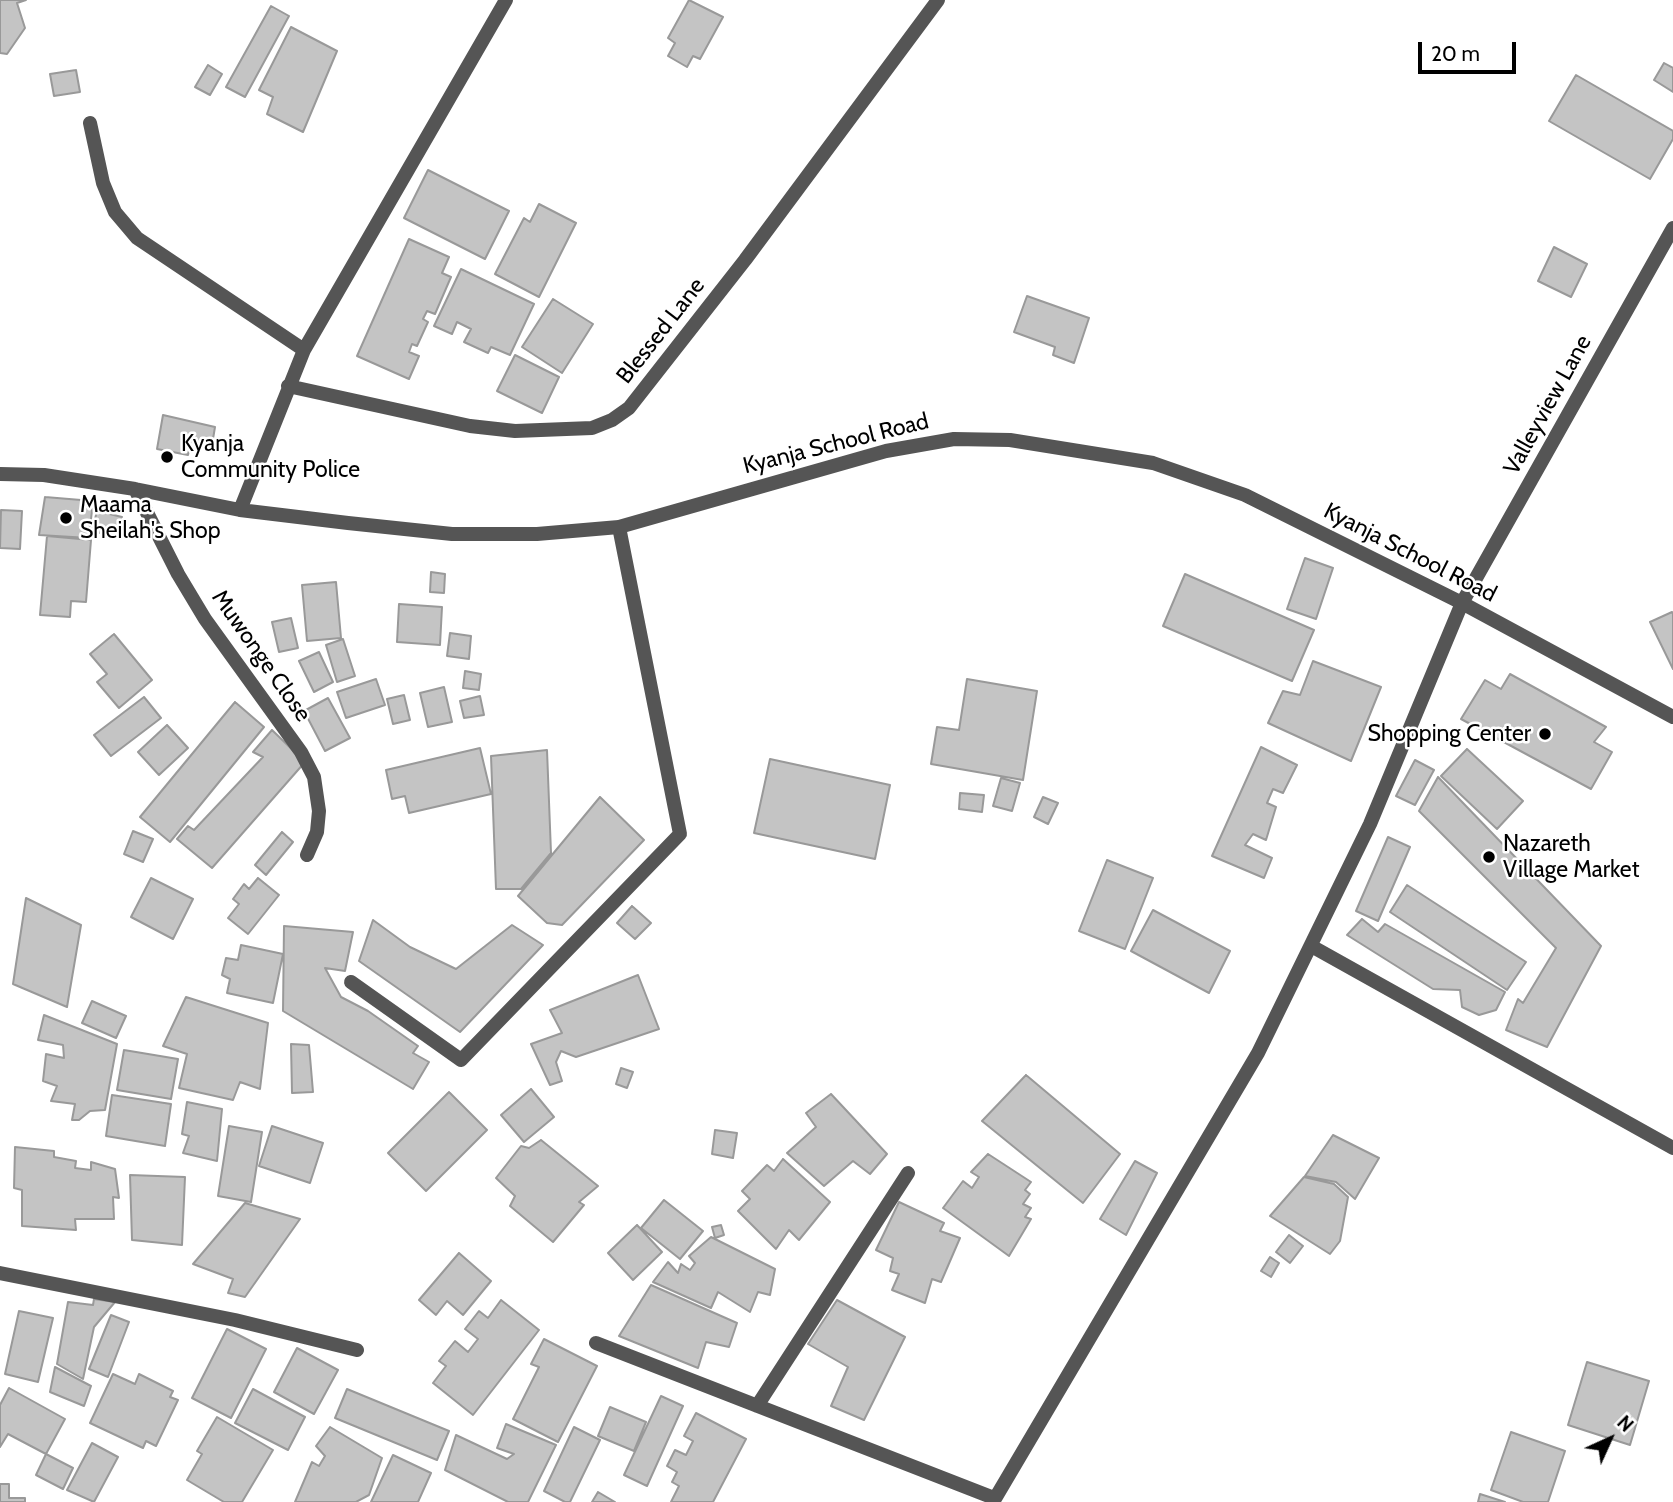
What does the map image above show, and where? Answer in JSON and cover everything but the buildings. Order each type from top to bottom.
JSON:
[{"type":"street","points":[[240,510],[304,350],[506,0]]},
{"type":"street","name":"Blessed Lane","points":[[288,386],[470,426],[515,431],[592,428],[612,419],[629,408],[745,260],[938,0]]},
{"type":"street","points":[[90,123],[103,183],[115,212],[137,238],[304,350]]},
{"type":"street","name":"Valleyview Lane","points":[[993,1500],[1258,1053],[1370,824],[1462,603],[1673,228]]},
{"type":"street","name":"Kyanja School Road","points":[[0,474],[44,475],[135,489],[240,510],[452,534],[537,534],[619,527],[886,451],[954,439],[1010,440],[1153,463],[1245,495],[1462,603],[1673,718]]},
{"type":"street","name":"Muwonge Close","points":[[135,489],[178,574],[205,619],[302,752],[314,776],[319,811],[317,832],[307,855]]},
{"type":"street","points":[[351,982],[461,1060],[680,834],[619,527]]},
{"type":"street","points":[[1312,947],[1673,1148]]},
{"type":"street","points":[[757,1406],[908,1173]]},
{"type":"street","points":[[0,1273],[235,1320],[357,1350]]},
{"type":"street","points":[[596,1343],[993,1500]]},
{"type":"place","name":"Kyanja Community Police","points":[[167,457]]},
{"type":"place","name":"Maama Sheilah's Shop","points":[[66,518]]},
{"type":"place","name":"Shopping Center","points":[[1545,734]]},
{"type":"place","name":"Nazareth Village Market","points":[[1489,857]]}]
